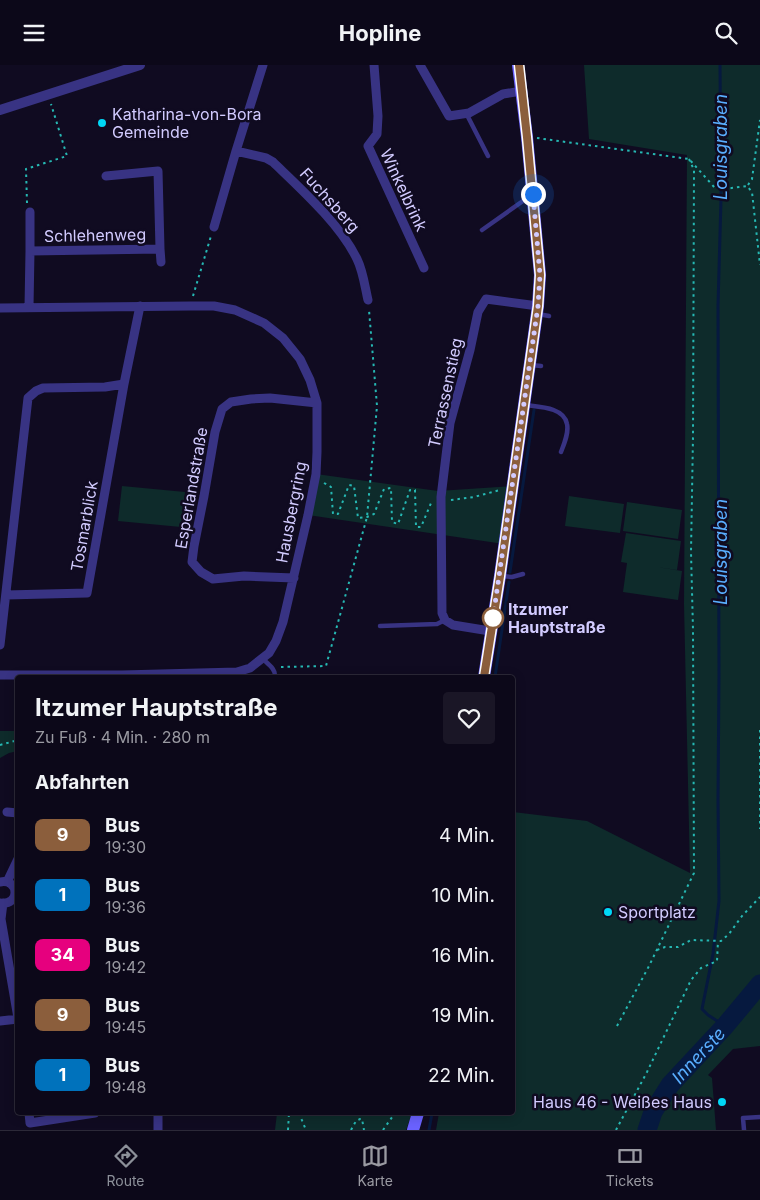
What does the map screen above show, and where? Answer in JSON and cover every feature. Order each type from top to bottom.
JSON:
[{"type":"main road","points":[[484,675],[524,405],[535,366],[541,312],[540,275],[533,194],[518,65]]},
{"type":"main road","points":[[413,1130],[417,1115]]},
{"type":"street","points":[[0,110],[123,68],[140,65]]},
{"type":"street","points":[[214,227],[263,65]]},
{"type":"street","name":"Winkelbrink","points":[[374,65],[378,116],[377,134],[368,145],[424,268]]},
{"type":"street","points":[[420,65],[449,116],[469,113],[503,94],[522,91]]},
{"type":"street","name":"Fuchsberg","points":[[236,151],[266,158],[274,162],[323,212],[354,253],[358,261],[368,300]]},
{"type":"street","name":"Schlehenweg","points":[[106,176],[158,171],[161,262]]},
{"type":"street","name":"Schlehenweg","points":[[29,307],[30,212]]},
{"type":"street","name":"Schlehenweg","points":[[30,251],[160,249]]},
{"type":"street","name":"Terrassenstieg","points":[[445,620],[442,613],[441,497],[450,423],[478,312],[486,299],[541,312]]},
{"type":"street","name":"Tosmarblick","points":[[6,595],[88,593],[124,384],[140,306]]},
{"type":"street","name":"Hausbergring","points":[[0,308],[214,306],[235,310],[264,323],[283,338],[300,359],[317,403],[317,452],[308,515],[283,622],[276,641],[263,659],[250,668],[237,672],[122,675],[0,675]]},
{"type":"street","points":[[0,645],[28,398],[36,391],[44,388],[105,387],[124,384]]},
{"type":"street","name":"Esperlandstraße","points":[[294,578],[244,576],[213,579],[201,572],[192,562],[194,546],[215,432],[222,409],[232,402],[251,399],[270,398],[317,403]]},
{"type":"street","points":[[445,620],[453,625],[490,631]]},
{"type":"street","points":[[7,812],[15,813]]},
{"type":"street","points":[[15,864],[4,882],[13,886],[15,893]]},
{"type":"street","points":[[15,899],[10,902],[2,903],[1,919],[15,1001]]},
{"type":"street","points":[[0,1021],[15,1018]]},
{"type":"street","points":[[31,1127],[86,1115]]},
{"type":"street","points":[[158,1115],[158,1130]]},
{"type":"lane","points":[[466,113],[488,156]]},
{"type":"lane","points":[[482,230],[533,194]]},
{"type":"lane","points":[[524,405],[556,411],[562,415],[567,423],[567,433],[561,452]]},
{"type":"lane","points":[[500,576],[512,577],[523,574]]},
{"type":"lane","points":[[380,626],[437,624],[445,620]]},
{"type":"lane","points":[[263,659],[273,669],[275,675]]},
{"type":"lane","points":[[744,1130],[743,1117],[760,1117]]},
{"type":"path","name":"Schlehenweg","points":[[30,212],[27,209],[26,169],[67,155],[48,95]]},
{"type":"path","points":[[527,137],[689,159],[715,188],[724,189],[747,185],[752,179],[760,119]]},
{"type":"path","points":[[617,1026],[657,950],[694,873],[691,552],[694,170],[689,159]]},
{"type":"path","points":[[747,185],[752,192],[760,265]]},
{"type":"path","points":[[190,306],[214,227]]},
{"type":"path","points":[[273,669],[280,667],[326,666],[367,517],[377,406],[368,300]]},
{"type":"path","points":[[314,482],[325,483],[331,487],[333,514],[338,514],[348,485],[354,486],[358,518],[367,517],[374,513],[384,489],[391,488],[392,522],[398,524],[410,490],[415,490],[416,527],[421,527],[434,495],[450,500],[474,497],[512,486]]},
{"type":"path","points":[[760,730],[760,829]]},
{"type":"path","points":[[0,745],[15,741]]},
{"type":"path","points":[[657,950],[665,947],[678,947],[691,940],[720,941],[729,934],[742,915],[760,897]]},
{"type":"path","points":[[616,1130],[691,980],[701,969],[717,961],[720,941]]},
{"type":"path","points":[[288,1130],[289,1115]]},
{"type":"path","points":[[300,1115],[306,1130]]},
{"type":"path","points":[[383,1130],[394,1115]]},
{"type":"path","points":[[351,1130],[356,1121],[362,1119],[364,1130]]},
{"type":"green space","points":[[584,65],[760,65],[760,1046],[733,1049],[708,1075],[712,1078],[716,1130],[436,1130],[439,1115],[515,1115],[515,812],[587,821],[690,873],[684,604],[687,155],[589,139]]},
{"type":"green space","points":[[316,474],[438,491],[512,486],[504,544],[308,515]]},
{"type":"green space","points":[[122,486],[185,492],[181,527],[118,521]]},
{"type":"green space","points":[[569,496],[624,504],[620,533],[565,526]]},
{"type":"green space","points":[[627,502],[682,510],[678,539],[623,531]]},
{"type":"green space","points":[[626,533],[681,541],[677,570],[657,567],[682,571],[678,600],[623,592],[627,563],[621,562]]},
{"type":"green space","points":[[0,731],[15,731],[15,752],[0,758]]},
{"type":"green space","points":[[277,1115],[411,1115],[406,1130],[275,1130]]},
{"type":"waterway","name":"Louisgraben","points":[[720,65],[721,199],[718,306],[719,901],[713,954],[702,1009],[725,1026]]},
{"type":"waterway","points":[[510,572],[534,410]]},
{"type":"waterway","points":[[495,675],[509,582]]},
{"type":"waterway","name":"Innerste","points":[[647,1130],[653,1112],[670,1085],[725,1026],[760,984]]},
{"type":"waterway","points":[[429,1130],[432,1115]]},
{"type":"bus line","name":"9","points":[[484,675],[538,306],[540,275],[519,65]]},
{"type":"place","name":"Katharina-von-Bora Gemeinde","points":[[102,123]]},
{"type":"place","name":"Itzumer Hauptstraße","points":[[493,618]]},
{"type":"place","name":"Sportplatz","points":[[608,912]]},
{"type":"place","name":"Haus 46 - Weißes Haus","points":[[722,1102]]},
{"type":"route","points":[[493,618],[538,306],[540,275],[533,194]]}]
